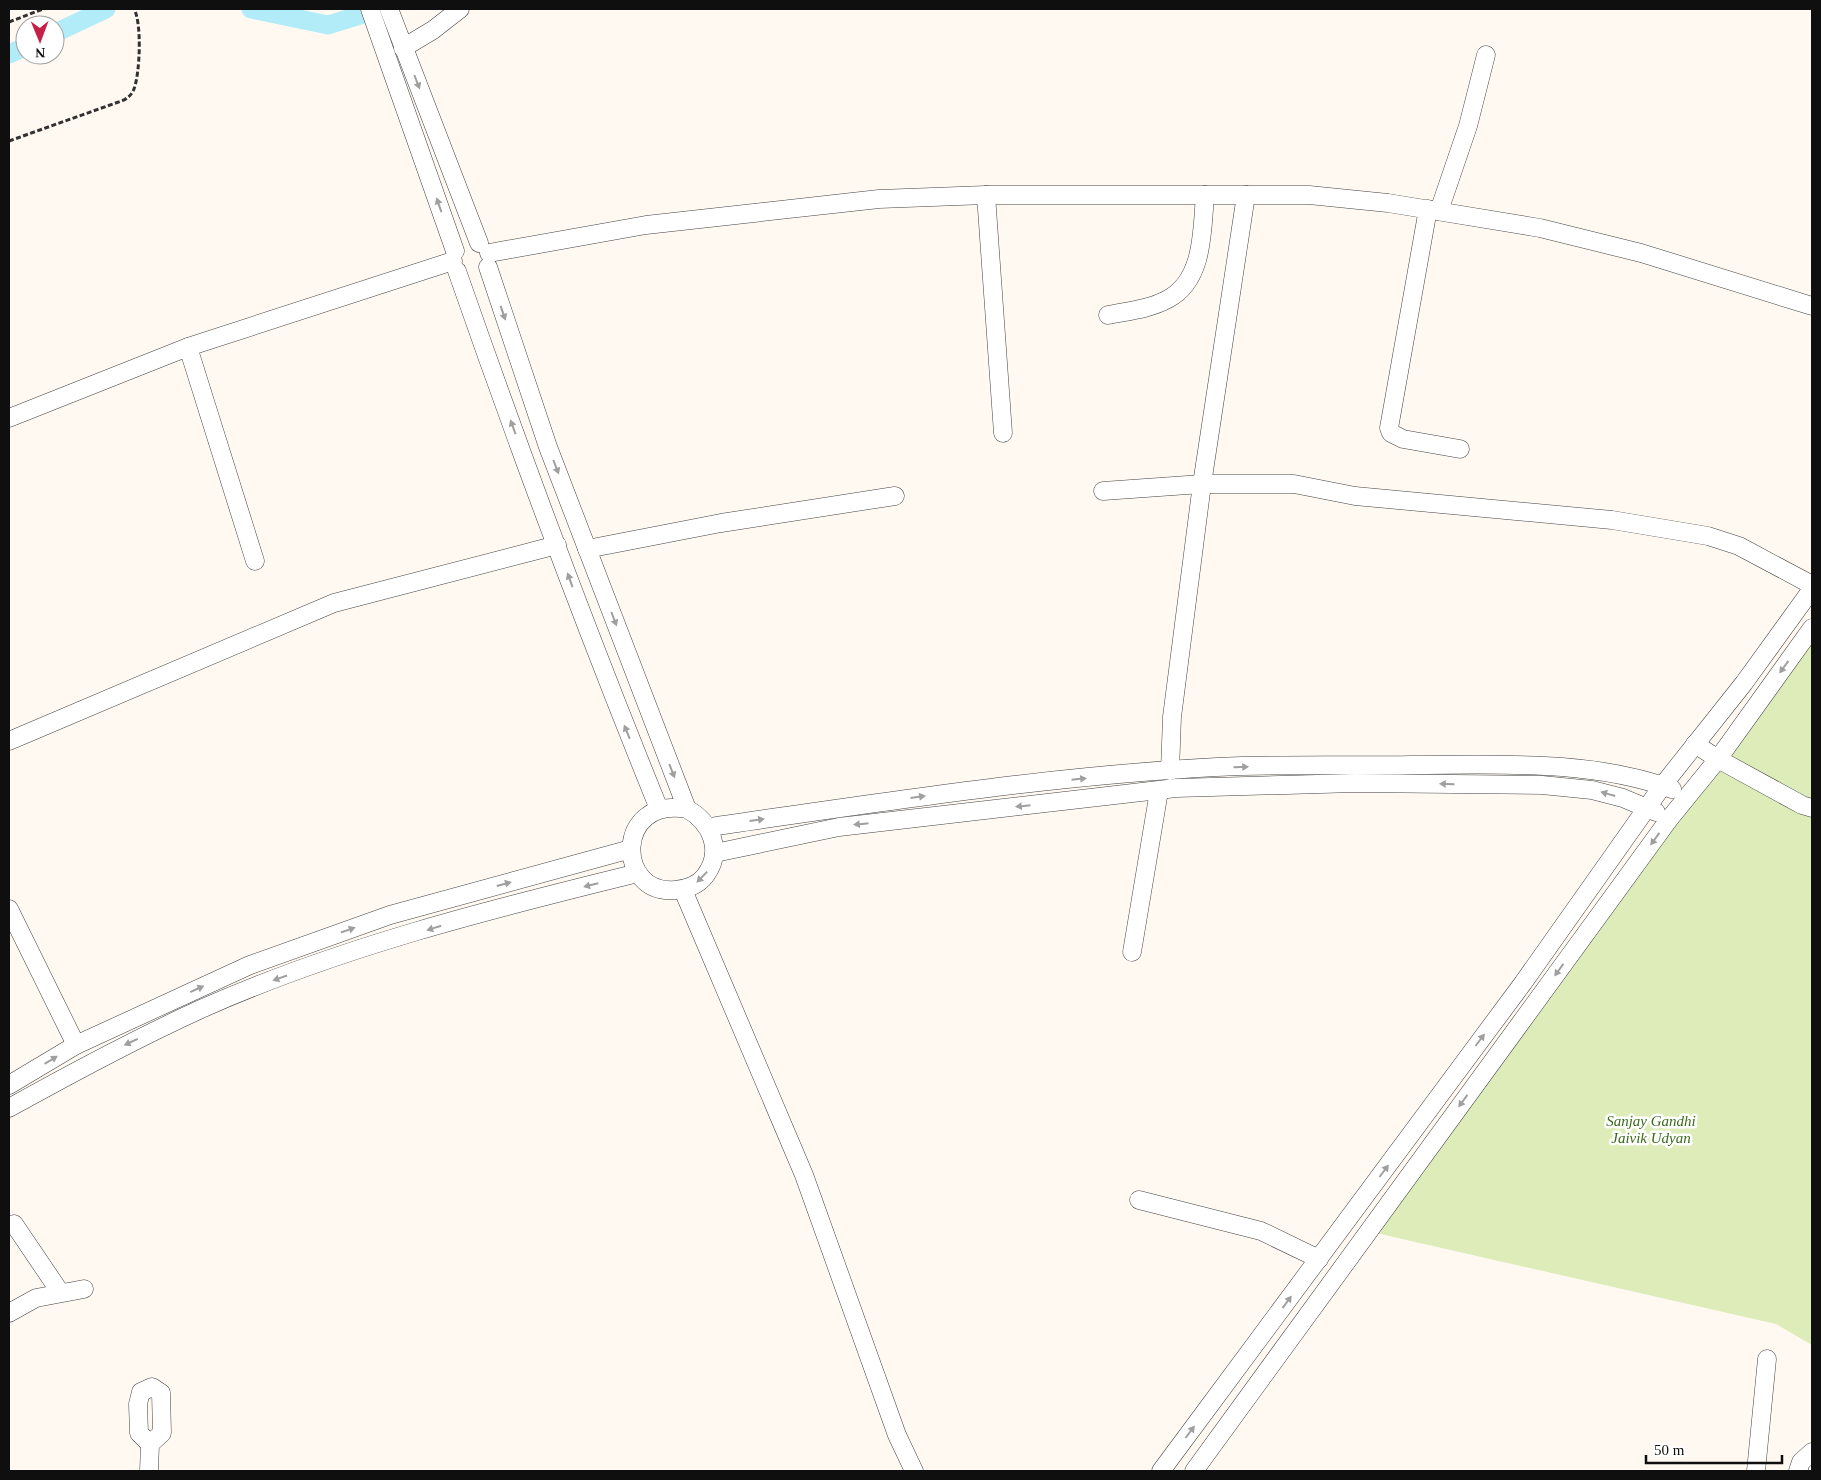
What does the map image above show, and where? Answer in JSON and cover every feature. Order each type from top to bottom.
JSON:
[{"type":"street","points":[[370,9],[455,261],[557,545],[620,714],[659,809]]},
{"type":"street","points":[[388,9],[485,254],[548,447],[687,809]]},
{"type":"street","points":[[401,42],[432,30],[460,9]]},
{"type":"street","points":[[1460,449],[1404,439],[1390,433],[1389,428],[1434,210],[1468,126],[1486,55]]},
{"type":"street","points":[[986,195],[1003,433]]},
{"type":"street","points":[[9,418],[188,347],[455,261],[465,242],[485,254],[646,225],[879,199],[986,195],[1310,195],[1434,210],[1540,228],[1642,253],[1812,306]]},
{"type":"street","points":[[1108,314],[1152,305],[1169,299],[1183,288],[1192,274],[1198,256],[1205,195]]},
{"type":"street","points":[[1170,771],[1172,717],[1202,484],[1246,195]]},
{"type":"street","points":[[455,261],[470,278],[483,273],[485,254]]},
{"type":"street","points":[[188,347],[255,561]]},
{"type":"street","points":[[1103,491],[1202,484],[1294,484],[1355,496],[1612,520],[1708,536],[1739,546],[1812,584]]},
{"type":"street","points":[[587,548],[721,523],[895,496]]},
{"type":"street","points":[[9,741],[334,603],[557,545]]},
{"type":"street","points":[[1161,1471],[1523,983],[1663,785],[1744,683],[1812,589]]},
{"type":"street","points":[[1194,1471],[1670,818],[1718,759],[1812,628]]},
{"type":"street","points":[[1695,744],[1718,759],[1812,808]]},
{"type":"street","points":[[709,827],[926,796],[1170,771],[1287,766],[1522,765],[1560,767],[1629,776],[1689,794]]},
{"type":"street","points":[[715,853],[839,827],[1159,790],[1355,783],[1542,785],[1592,790],[1647,808],[1670,818]]},
{"type":"street","points":[[1132,952],[1159,790]]},
{"type":"street","points":[[673,807],[687,809],[699,816],[709,827],[715,853],[712,865],[705,877],[694,885],[682,890],[670,891],[658,888],[647,882],[638,873],[633,862],[632,836],[638,825],[647,815],[659,809],[673,807]]},
{"type":"street","points":[[9,1085],[76,1044],[250,965],[390,915],[631,849]]},
{"type":"street","points":[[9,1108],[104,1055],[202,1009],[265,984],[360,950],[515,904],[638,873]]},
{"type":"street","points":[[682,890],[804,1175],[897,1435],[914,1471]]},
{"type":"street","points":[[9,909],[76,1044]]},
{"type":"street","points":[[1139,1200],[1261,1231],[1319,1259]]},
{"type":"street","points":[[14,1224],[60,1292]]},
{"type":"street","points":[[9,1313],[36,1298],[84,1288]]},
{"type":"street","points":[[1756,1471],[1767,1359]]},
{"type":"street","points":[[149,1471],[150,1444]]},
{"type":"street","points":[[1798,1471],[1800,1462],[1812,1452]]},
{"type":"path","points":[[9,22],[43,9]]},
{"type":"path","points":[[9,141],[124,100],[130,96],[136,84],[140,30],[134,9]]},
{"type":"green space","name":"Sanjay Gandhi Jaivik Udyan","points":[[1812,632],[1812,1345],[1776,1324],[1376,1233]]},
{"type":"waterway","points":[[65,28],[106,9]]},
{"type":"waterway","points":[[251,9],[328,25],[380,9]]},
{"type":"waterway","points":[[9,54],[15,51]]}]
